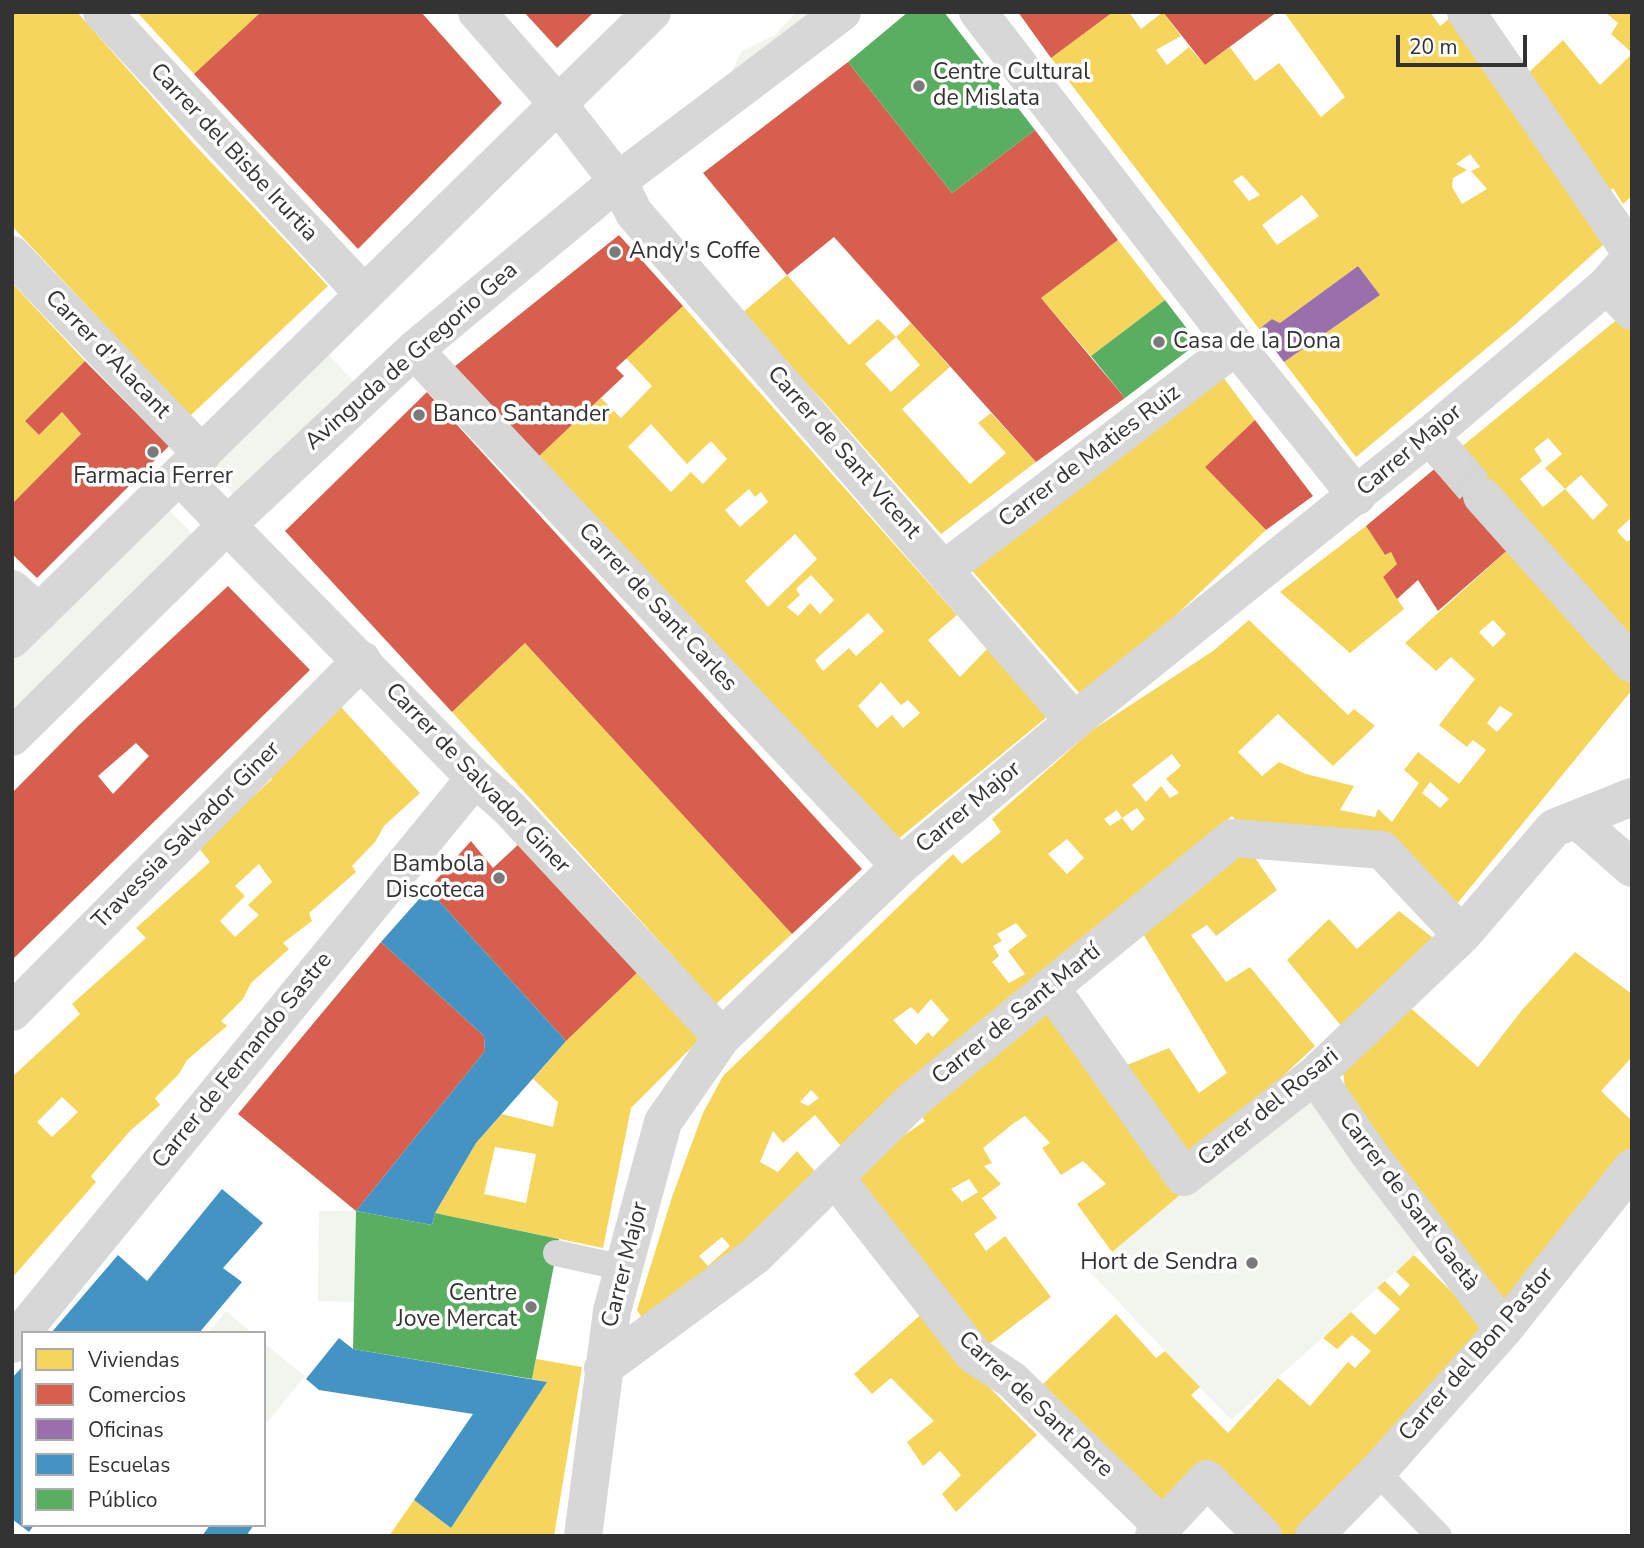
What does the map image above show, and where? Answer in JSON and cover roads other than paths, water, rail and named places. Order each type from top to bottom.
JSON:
[{"type":"street","name":"Carrer del Bisbe Irurtia","points":[[102,12],[364,294]]},
{"type":"street","name":"Carrer de Sant Vicent","points":[[477,12],[558,104],[618,181],[635,213],[1074,721]]},
{"type":"street","points":[[21,614],[191,465],[652,12]]},
{"type":"street","name":"Avinguda de Gregorio Gea","points":[[12,737],[227,525],[414,350],[618,181],[842,12]]},
{"type":"street","points":[[978,12],[1236,346],[1357,496]]},
{"type":"street","points":[[1466,12],[1632,255]]},
{"type":"street","name":"Carrer d'Alacant","points":[[12,255],[191,465],[227,525]]},
{"type":"street","name":"Carrer Major","points":[[583,1536],[612,1311],[663,1122],[722,1037],[900,866],[1074,721],[1357,496],[1439,447],[1619,298],[1632,255]]},
{"type":"street","name":"Carrer de Maties Ruiz","points":[[945,569],[1236,346]]},
{"type":"street","name":"Carrer de Sant Carles","points":[[414,350],[900,866]]},
{"type":"street","points":[[1482,496],[1632,664]]},
{"type":"street","name":"Carrer de Salvador Giner","points":[[227,525],[475,778],[509,808],[722,1037]]},
{"type":"street","name":"Travessia Salvador Giner","points":[[12,1012],[362,660]]},
{"type":"street","name":"Carrer de Fernando Sastre","points":[[23,1331],[475,778]]},
{"type":"street","name":"Carrer del Rosari","points":[[1050,987],[1184,1177],[1315,1075],[1462,935],[1554,828],[1578,821],[1632,797]]},
{"type":"street","points":[[1578,821],[1632,868]]},
{"type":"street","name":"Carrer de Sant Martí","points":[[603,1368],[755,1256],[836,1179],[914,1099],[1233,838],[1382,850],[1462,935]]},
{"type":"street","name":"Carrer de Sant Gaetà","points":[[1315,1075],[1370,1155],[1504,1329]]},
{"type":"street","name":"Carrer del Bon Pastor","points":[[1314,1536],[1377,1472],[1504,1329],[1632,1168]]},
{"type":"street","name":"Carrer de Sant Pere","points":[[836,1179],[974,1355],[1012,1380],[1158,1531]]},
{"type":"street","points":[[1158,1531],[1207,1479],[1263,1536]]},
{"type":"lane","points":[[556,1253],[624,1268]]},
{"type":"lane","points":[[1377,1472],[1438,1536]]},
{"type":"tunnel","points":[[1449,458],[1482,496]]},
{"type":"place","name":"Centre Cultural de Mislata","points":[[919,86]]},
{"type":"place","name":"Andy's Coffe","points":[[615,252]]},
{"type":"place","name":"Casa de la Dona","points":[[1159,342]]},
{"type":"place","name":"Banco Santander","points":[[419,415]]},
{"type":"place","name":"Farmacia Ferrer","points":[[153,452]]},
{"type":"place","name":"Bambola Discoteca","points":[[499,878]]},
{"type":"place","name":"Hort de Sendra","points":[[1252,1263]]},
{"type":"place","name":"Centre Jove Mercat","points":[[531,1307]]}]
